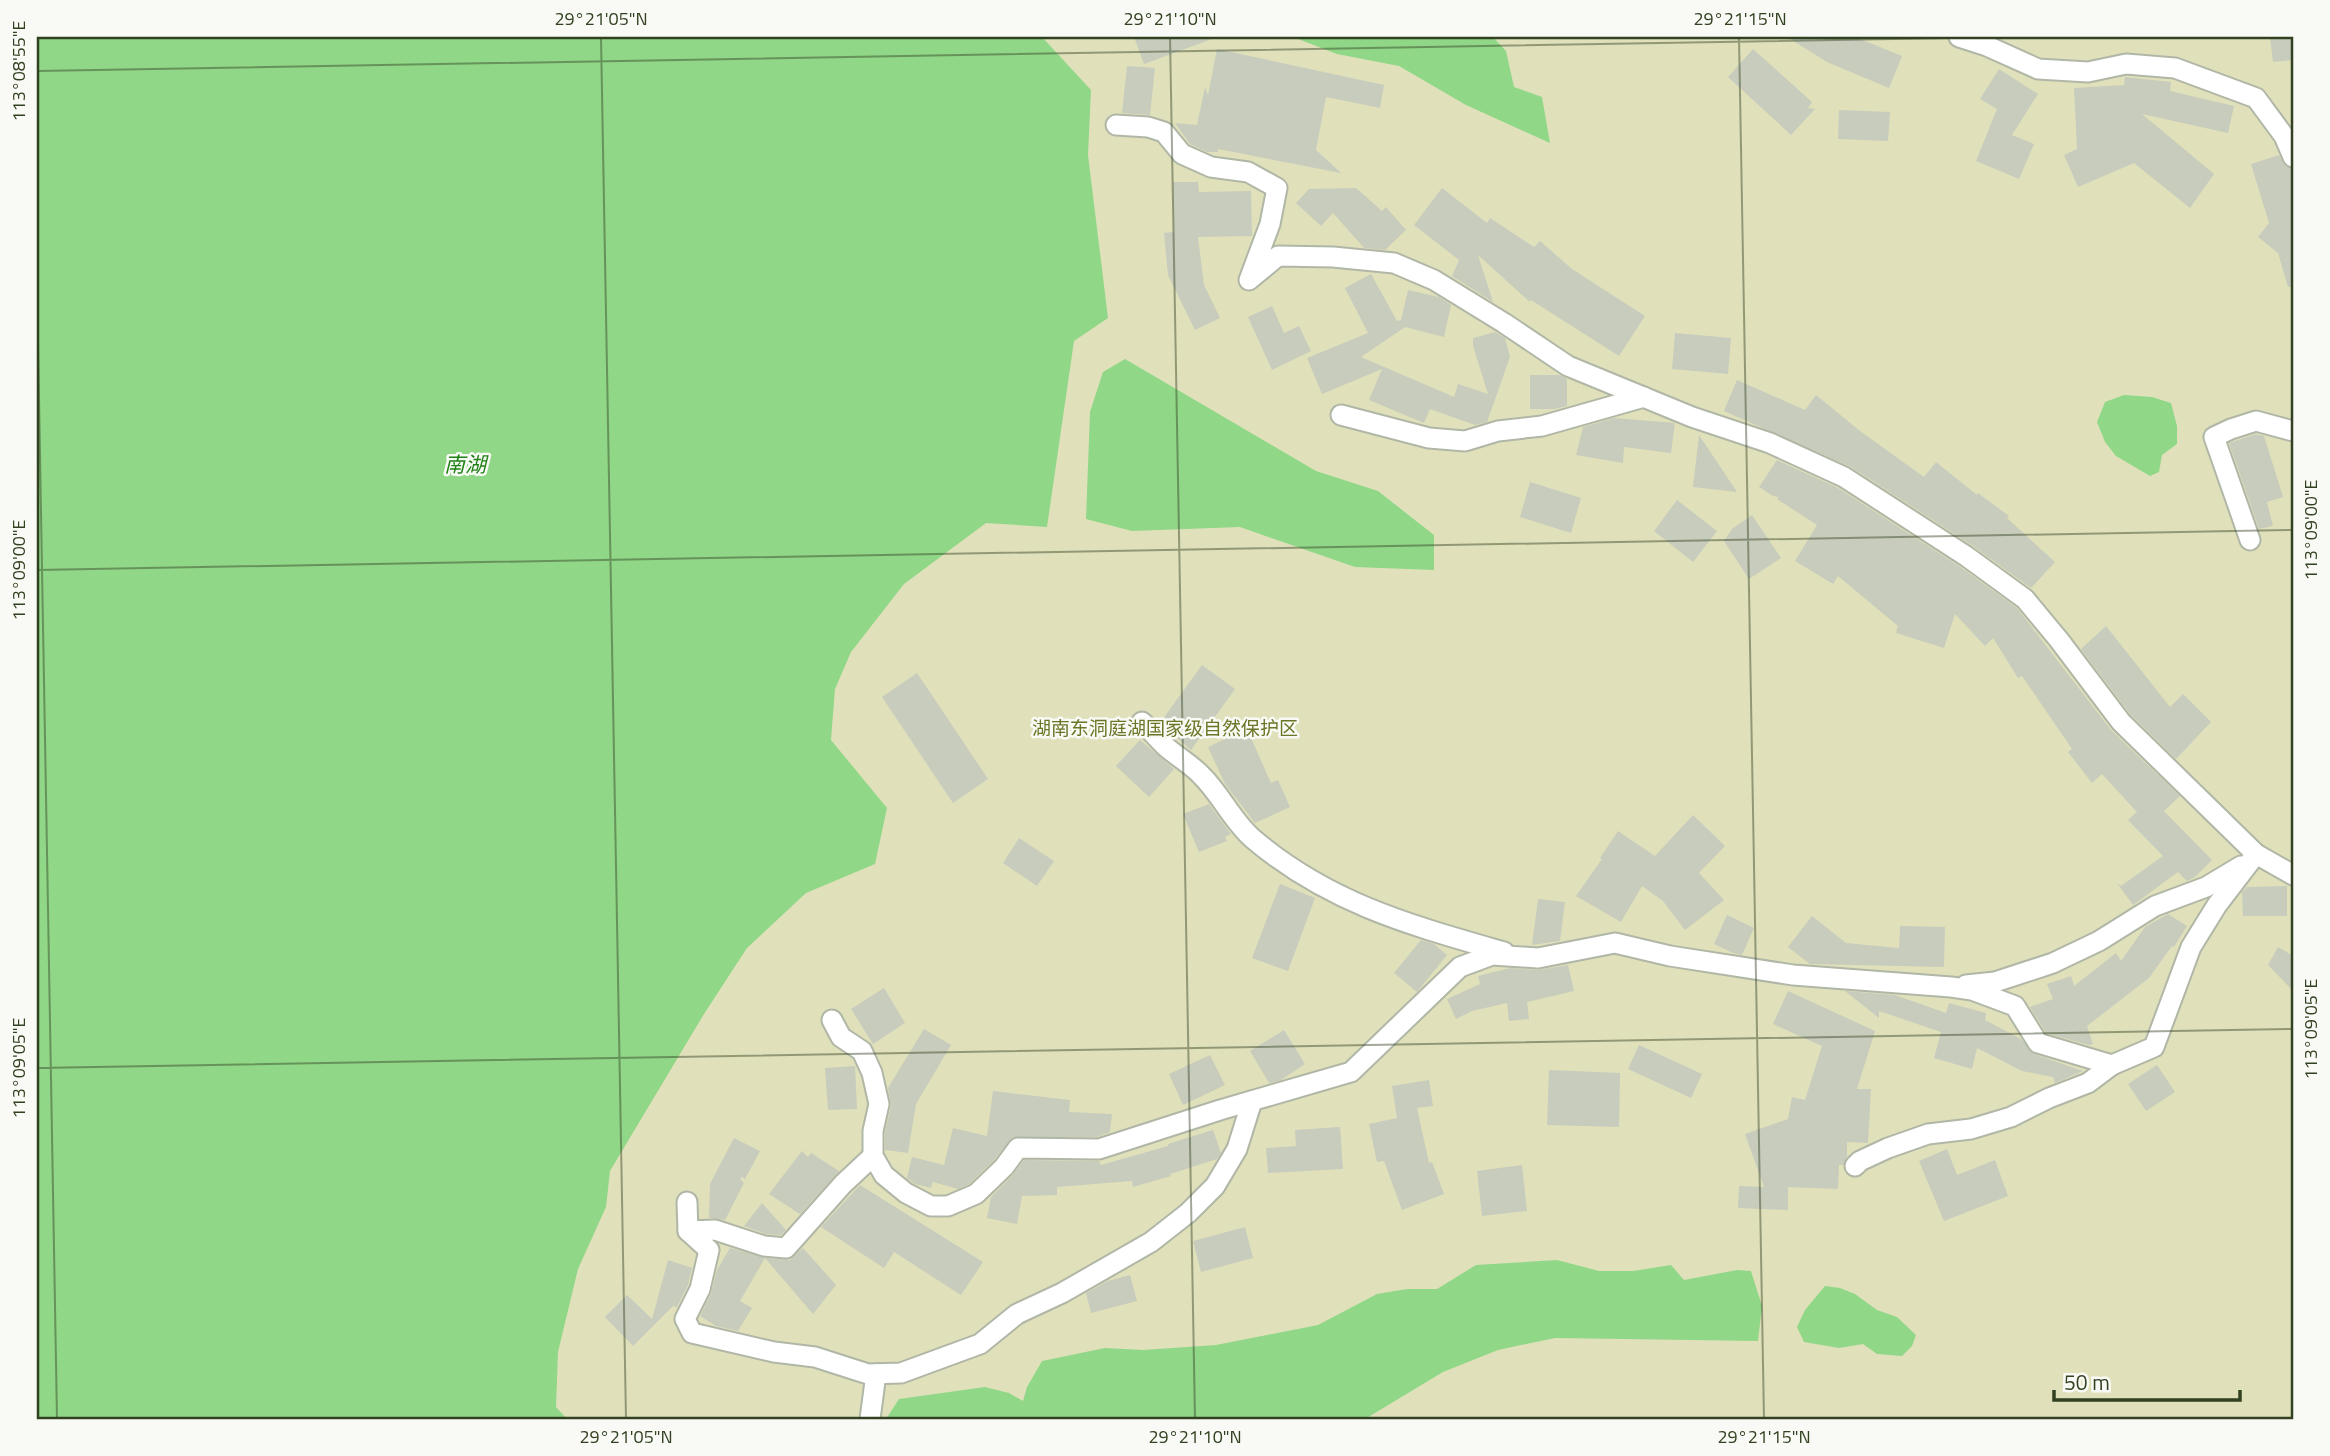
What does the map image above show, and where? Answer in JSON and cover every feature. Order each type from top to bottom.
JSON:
[{"type":"street","points":[[1959,37],[1987,46],[2038,69],[2088,72],[2126,64],[2175,68],[2256,98],[2284,136],[2293,157]]},
{"type":"street","points":[[1116,125],[1147,127],[1164,132],[1182,154],[1210,167],[1248,172],[1277,188],[1270,224],[1249,280],[1278,256],[1333,257],[1394,263],[1434,280],[1568,366],[1692,417],[1770,443],[1844,477],[1966,556],[2025,598],[2121,722],[2254,857],[2293,875]]},
{"type":"street","points":[[1341,415],[1429,438],[1465,441],[1498,431],[1542,426],[1644,397]]},
{"type":"street","points":[[2250,540],[2214,437],[2256,421],[2293,431]]},
{"type":"street","points":[[1142,722],[1164,745],[1203,776],[1228,812],[1251,837],[1304,877],[1346,900],[1404,923],[1518,956]]},
{"type":"street","points":[[1951,987],[1995,982],[2053,963],[2099,942],[2155,906],[2206,887],[2254,857]]},
{"type":"street","points":[[1855,1166],[1888,1148],[1928,1134],[1971,1129],[2011,1117],[2088,1083],[2112,1065],[2154,1047],[2191,947],[2217,905],[2254,857]]},
{"type":"street","points":[[832,1020],[841,1037],[862,1051],[872,1073],[879,1104],[873,1131],[873,1156],[884,1175],[906,1193],[931,1206],[948,1206],[976,1194],[1004,1167],[1018,1148],[1099,1149],[1351,1072],[1460,967],[1492,955],[1538,958],[1615,943],[1670,956],[1793,975],[1972,990],[2015,1006],[2038,1043],[2112,1065]]},
{"type":"street","points":[[687,1202],[688,1231],[709,1250],[700,1289],[685,1319],[692,1333],[774,1352],[816,1357],[868,1374],[901,1373],[979,1344],[1017,1314],[1062,1293],[1152,1241],[1188,1213],[1215,1186],[1237,1149],[1252,1101]]},
{"type":"street","points":[[688,1231],[715,1230],[764,1246],[786,1248],[843,1184],[873,1156]]},
{"type":"street","points":[[870,1419],[876,1374]]},
{"type":"green space","name":"湖南东洞庭湖国家级自然保护区","points":[[37,37],[2293,37],[2293,1419],[37,1419]]},
{"type":"water","name":"南湖","points":[[37,37],[1042,37],[1091,90],[1088,155],[1108,318],[1074,341],[1047,527],[986,523],[904,584],[851,652],[835,689],[831,740],[887,808],[875,864],[806,893],[747,948],[610,1171],[606,1207],[578,1269],[558,1352],[556,1407],[567,1419],[37,1419]]},
{"type":"water","points":[[1293,37],[1493,37],[1506,51],[1514,87],[1542,97],[1550,143],[1466,105],[1399,66],[1337,54]]},
{"type":"water","points":[[1125,359],[1316,471],[1378,491],[1434,535],[1434,570],[1355,567],[1240,527],[1132,531],[1086,519],[1090,412],[1103,372]]},
{"type":"water","points":[[2124,395],[2152,397],[2171,403],[2177,426],[2177,444],[2162,455],[2159,472],[2150,476],[2116,456],[2105,442],[2097,422],[2105,402]]},
{"type":"water","points":[[1557,1260],[1599,1271],[1633,1271],[1671,1265],[1684,1280],[1737,1270],[1751,1271],[1762,1306],[1758,1341],[1555,1338],[1498,1350],[1443,1372],[1365,1419],[886,1419],[899,1399],[985,1387],[1009,1393],[1023,1401],[1027,1387],[1042,1361],[1105,1348],[1143,1350],[1216,1345],[1318,1325],[1377,1294],[1407,1289],[1437,1289],[1476,1265]]},
{"type":"water","points":[[1825,1286],[1855,1294],[1877,1310],[1897,1317],[1916,1335],[1912,1346],[1902,1356],[1877,1354],[1863,1344],[1839,1348],[1804,1342],[1797,1327],[1805,1310]]},
{"type":"building","points":[[1134,37],[1212,37],[1212,39],[1144,64]]},
{"type":"building","points":[[1787,37],[1855,37],[1902,56],[1889,88],[1827,62]]},
{"type":"building","points":[[2270,37],[2293,37],[2293,60],[2273,62]]},
{"type":"building","points":[[1217,49],[1384,85],[1380,108],[1326,97],[1316,150],[1341,173],[1218,149],[1218,152],[1207,152],[1190,144],[1175,123],[1197,125],[1205,87],[1208,95]]},
{"type":"building","points":[[1753,49],[1812,102],[1808,108],[1815,109],[1791,135],[1728,77]]},
{"type":"building","points":[[1127,66],[1155,68],[1150,115],[1122,113]]},
{"type":"building","points":[[1999,69],[2038,94],[2012,135],[2034,144],[2019,179],[1976,161],[1997,109],[1980,99]]},
{"type":"building","points":[[2125,77],[2171,82],[2170,91],[2234,106],[2228,133],[2142,114],[2214,174],[2190,208],[2134,163],[2078,187],[2064,155],[2077,149],[2074,88],[2124,85]]},
{"type":"building","points":[[1839,110],[1890,112],[1888,141],[1838,139]]},
{"type":"building","points":[[2279,155],[2285,166],[2293,169],[2293,286],[2288,287],[2278,253],[2258,237],[2269,223],[2251,164]]},
{"type":"building","points":[[1173,182],[1198,182],[1199,192],[1251,191],[1252,236],[1198,237],[1204,285],[1220,318],[1195,330],[1168,275],[1164,233],[1174,232]]},
{"type":"building","points":[[1356,188],[1382,211],[1386,207],[1406,230],[1385,250],[1364,248],[1333,213],[1321,226],[1296,203],[1309,189]]},
{"type":"building","points":[[1442,188],[1487,223],[1490,218],[1534,247],[1540,241],[1572,269],[1645,316],[1619,356],[1531,300],[1530,302],[1478,255],[1493,302],[1452,276],[1459,260],[1414,225]]},
{"type":"building","points":[[1371,274],[1397,321],[1401,320],[1408,290],[1439,297],[1451,305],[1444,337],[1405,327],[1361,357],[1454,397],[1458,384],[1488,394],[1473,338],[1495,332],[1505,338],[1510,357],[1487,422],[1475,425],[1430,409],[1424,423],[1369,400],[1382,369],[1322,394],[1307,358],[1368,333],[1345,288]]},
{"type":"building","points":[[1272,306],[1284,333],[1299,326],[1311,351],[1272,370],[1248,317]]},
{"type":"building","points":[[1675,333],[1731,338],[1728,374],[1672,369]]},
{"type":"building","points":[[1530,375],[1560,375],[1567,379],[1567,406],[1530,409]]},
{"type":"building","points":[[1737,380],[1805,410],[1816,395],[1924,477],[1936,462],[1977,495],[1978,493],[2009,516],[2007,518],[2055,562],[2031,588],[1973,546],[1851,467],[1724,411]]},
{"type":"building","points":[[1614,418],[1675,423],[1671,453],[1624,447],[1623,463],[1576,455],[1583,427]]},
{"type":"building","points":[[2256,434],[2264,436],[2283,497],[2267,502],[2273,526],[2259,529],[2229,443]]},
{"type":"building","points":[[1699,435],[1737,492],[1693,487]]},
{"type":"building","points":[[1777,460],[1838,488],[1959,566],[2017,608],[2111,730],[2180,796],[2164,811],[2212,860],[2194,878],[2187,881],[2178,872],[2133,905],[2117,883],[2121,886],[2163,856],[2128,820],[2137,812],[2102,774],[2092,783],[2068,752],[2072,749],[2022,676],[2018,678],[1993,638],[1985,646],[1955,614],[1944,648],[1896,633],[1898,626],[1838,576],[1833,584],[1795,561],[1817,525],[1777,499],[1779,497],[1759,487]]},
{"type":"building","points":[[1530,482],[1581,498],[1571,533],[1520,517]]},
{"type":"building","points":[[1677,500],[1717,531],[1693,562],[1654,531]]},
{"type":"building","points":[[1752,515],[1781,558],[1749,579],[1724,541],[1732,529]]},
{"type":"building","points":[[2106,626],[2170,707],[2183,694],[2211,722],[2176,759],[2130,714],[2081,649]]},
{"type":"building","points":[[1202,665],[1235,689],[1191,750],[1160,723]]},
{"type":"building","points":[[917,673],[988,779],[953,803],[882,697]]},
{"type":"building","points":[[1247,729],[1271,783],[1278,780],[1290,807],[1255,823],[1225,784],[1208,747]]},
{"type":"building","points":[[1140,740],[1174,769],[1149,797],[1116,766]]},
{"type":"building","points":[[1209,804],[1231,834],[1225,837],[1227,841],[1199,852],[1183,814]]},
{"type":"building","points":[[1693,815],[1725,846],[1699,873],[1724,900],[1685,930],[1663,901],[1642,886],[1621,922],[1576,896],[1618,831],[1655,856]]},
{"type":"building","points":[[1019,838],[1054,861],[1037,886],[1003,863]]},
{"type":"building","points":[[1280,884],[1315,898],[1288,971],[1252,958]]},
{"type":"building","points":[[2287,886],[2287,916],[2243,916],[2242,892],[2247,887]]},
{"type":"building","points":[[1538,899],[1565,902],[1560,941],[1532,945]]},
{"type":"building","points":[[2168,914],[2187,926],[2149,978],[2087,1026],[2093,1044],[2046,1033],[2030,1007],[2053,999],[2047,984],[2071,976],[2074,986],[2116,953],[2121,961],[2145,927]]},
{"type":"building","points":[[1727,915],[1754,928],[1742,955],[1714,944]]},
{"type":"building","points":[[1812,916],[1846,943],[1899,948],[1900,926],[1945,927],[1944,967],[1810,964],[1788,947]]},
{"type":"building","points":[[1421,940],[1434,944],[1447,955],[1417,992],[1394,973]]},
{"type":"building","points":[[2278,947],[2293,956],[2293,991],[2268,965]]},
{"type":"building","points":[[1568,965],[1574,991],[1527,1002],[1529,1019],[1509,1021],[1507,1003],[1472,1011],[1456,1019],[1447,999],[1480,984],[1478,976],[1510,968],[1538,970]]},
{"type":"building","points":[[884,988],[905,1023],[873,1044],[851,1009]]},
{"type":"building","points":[[1788,991],[1875,1031],[1857,1089],[1871,1089],[1868,1143],[1847,1142],[1847,1156],[1843,1165],[1839,1165],[1838,1189],[1788,1187],[1788,1210],[1738,1208],[1739,1186],[1764,1187],[1745,1134],[1788,1119],[1792,1097],[1805,1100],[1822,1046],[1773,1024]]},
{"type":"building","points":[[1845,991],[1895,995],[1946,1013],[1949,1003],[1986,1013],[1985,1020],[2021,1039],[2034,1054],[2083,1071],[2055,1083],[2053,1077],[2022,1071],[1977,1048],[1972,1069],[1934,1058],[1941,1032],[1879,1011],[1879,1018]]},
{"type":"building","points":[[924,1029],[951,1045],[916,1104],[908,1153],[885,1150],[885,1132],[891,1106],[888,1088]]},
{"type":"building","points":[[1284,1030],[1305,1064],[1281,1080],[1269,1083],[1250,1051]]},
{"type":"building","points":[[1639,1045],[1702,1074],[1691,1098],[1628,1069]]},
{"type":"building","points":[[1210,1055],[1225,1085],[1183,1105],[1169,1074]]},
{"type":"building","points":[[2157,1065],[2175,1092],[2146,1111],[2128,1084]]},
{"type":"building","points":[[855,1066],[857,1109],[828,1110],[825,1068]]},
{"type":"building","points":[[1549,1070],[1620,1073],[1619,1127],[1547,1125]]},
{"type":"building","points":[[1429,1080],[1433,1106],[1417,1108],[1429,1163],[1432,1162],[1444,1194],[1402,1210],[1384,1161],[1377,1162],[1369,1124],[1397,1118],[1392,1086]]},
{"type":"building","points":[[993,1091],[1070,1100],[1069,1112],[1112,1114],[1110,1132],[1097,1137],[1013,1137],[969,1184],[958,1189],[933,1182],[931,1188],[915,1184],[907,1178],[912,1157],[944,1165],[953,1128],[987,1136]]},
{"type":"building","points":[[1340,1127],[1343,1169],[1268,1173],[1266,1148],[1296,1146],[1295,1130]]},
{"type":"building","points":[[1213,1130],[1221,1153],[1217,1159],[1133,1187],[1132,1181],[1057,1187],[1057,1195],[1022,1196],[1017,1224],[987,1218],[991,1197],[1024,1160],[1099,1161],[1101,1165]]},
{"type":"building","points":[[734,1138],[760,1151],[745,1179],[740,1179],[744,1183],[725,1220],[709,1218],[710,1184]]},
{"type":"building","points":[[1947,1149],[1957,1175],[1995,1160],[2008,1196],[1944,1221],[1919,1161]]},
{"type":"building","points":[[802,1151],[808,1157],[811,1153],[839,1171],[800,1214],[769,1194]]},
{"type":"building","points":[[1522,1165],[1527,1211],[1482,1216],[1477,1171]]},
{"type":"building","points":[[860,1185],[983,1262],[961,1295],[894,1252],[884,1268],[821,1227]]},
{"type":"building","points":[[762,1203],[786,1230],[781,1235],[766,1234],[744,1226]]},
{"type":"building","points":[[1245,1227],[1253,1258],[1201,1272],[1193,1241]]},
{"type":"building","points":[[730,1248],[765,1258],[740,1301],[752,1308],[738,1331],[716,1326],[700,1316],[711,1294],[717,1270]]},
{"type":"building","points":[[803,1248],[836,1285],[813,1314],[765,1258],[790,1260]]},
{"type":"building","points":[[668,1260],[692,1268],[688,1285],[677,1307],[673,1306],[633,1346],[605,1317],[627,1295],[652,1319]]},
{"type":"building","points":[[1130,1275],[1137,1301],[1091,1313],[1086,1293],[1108,1281]]}]
